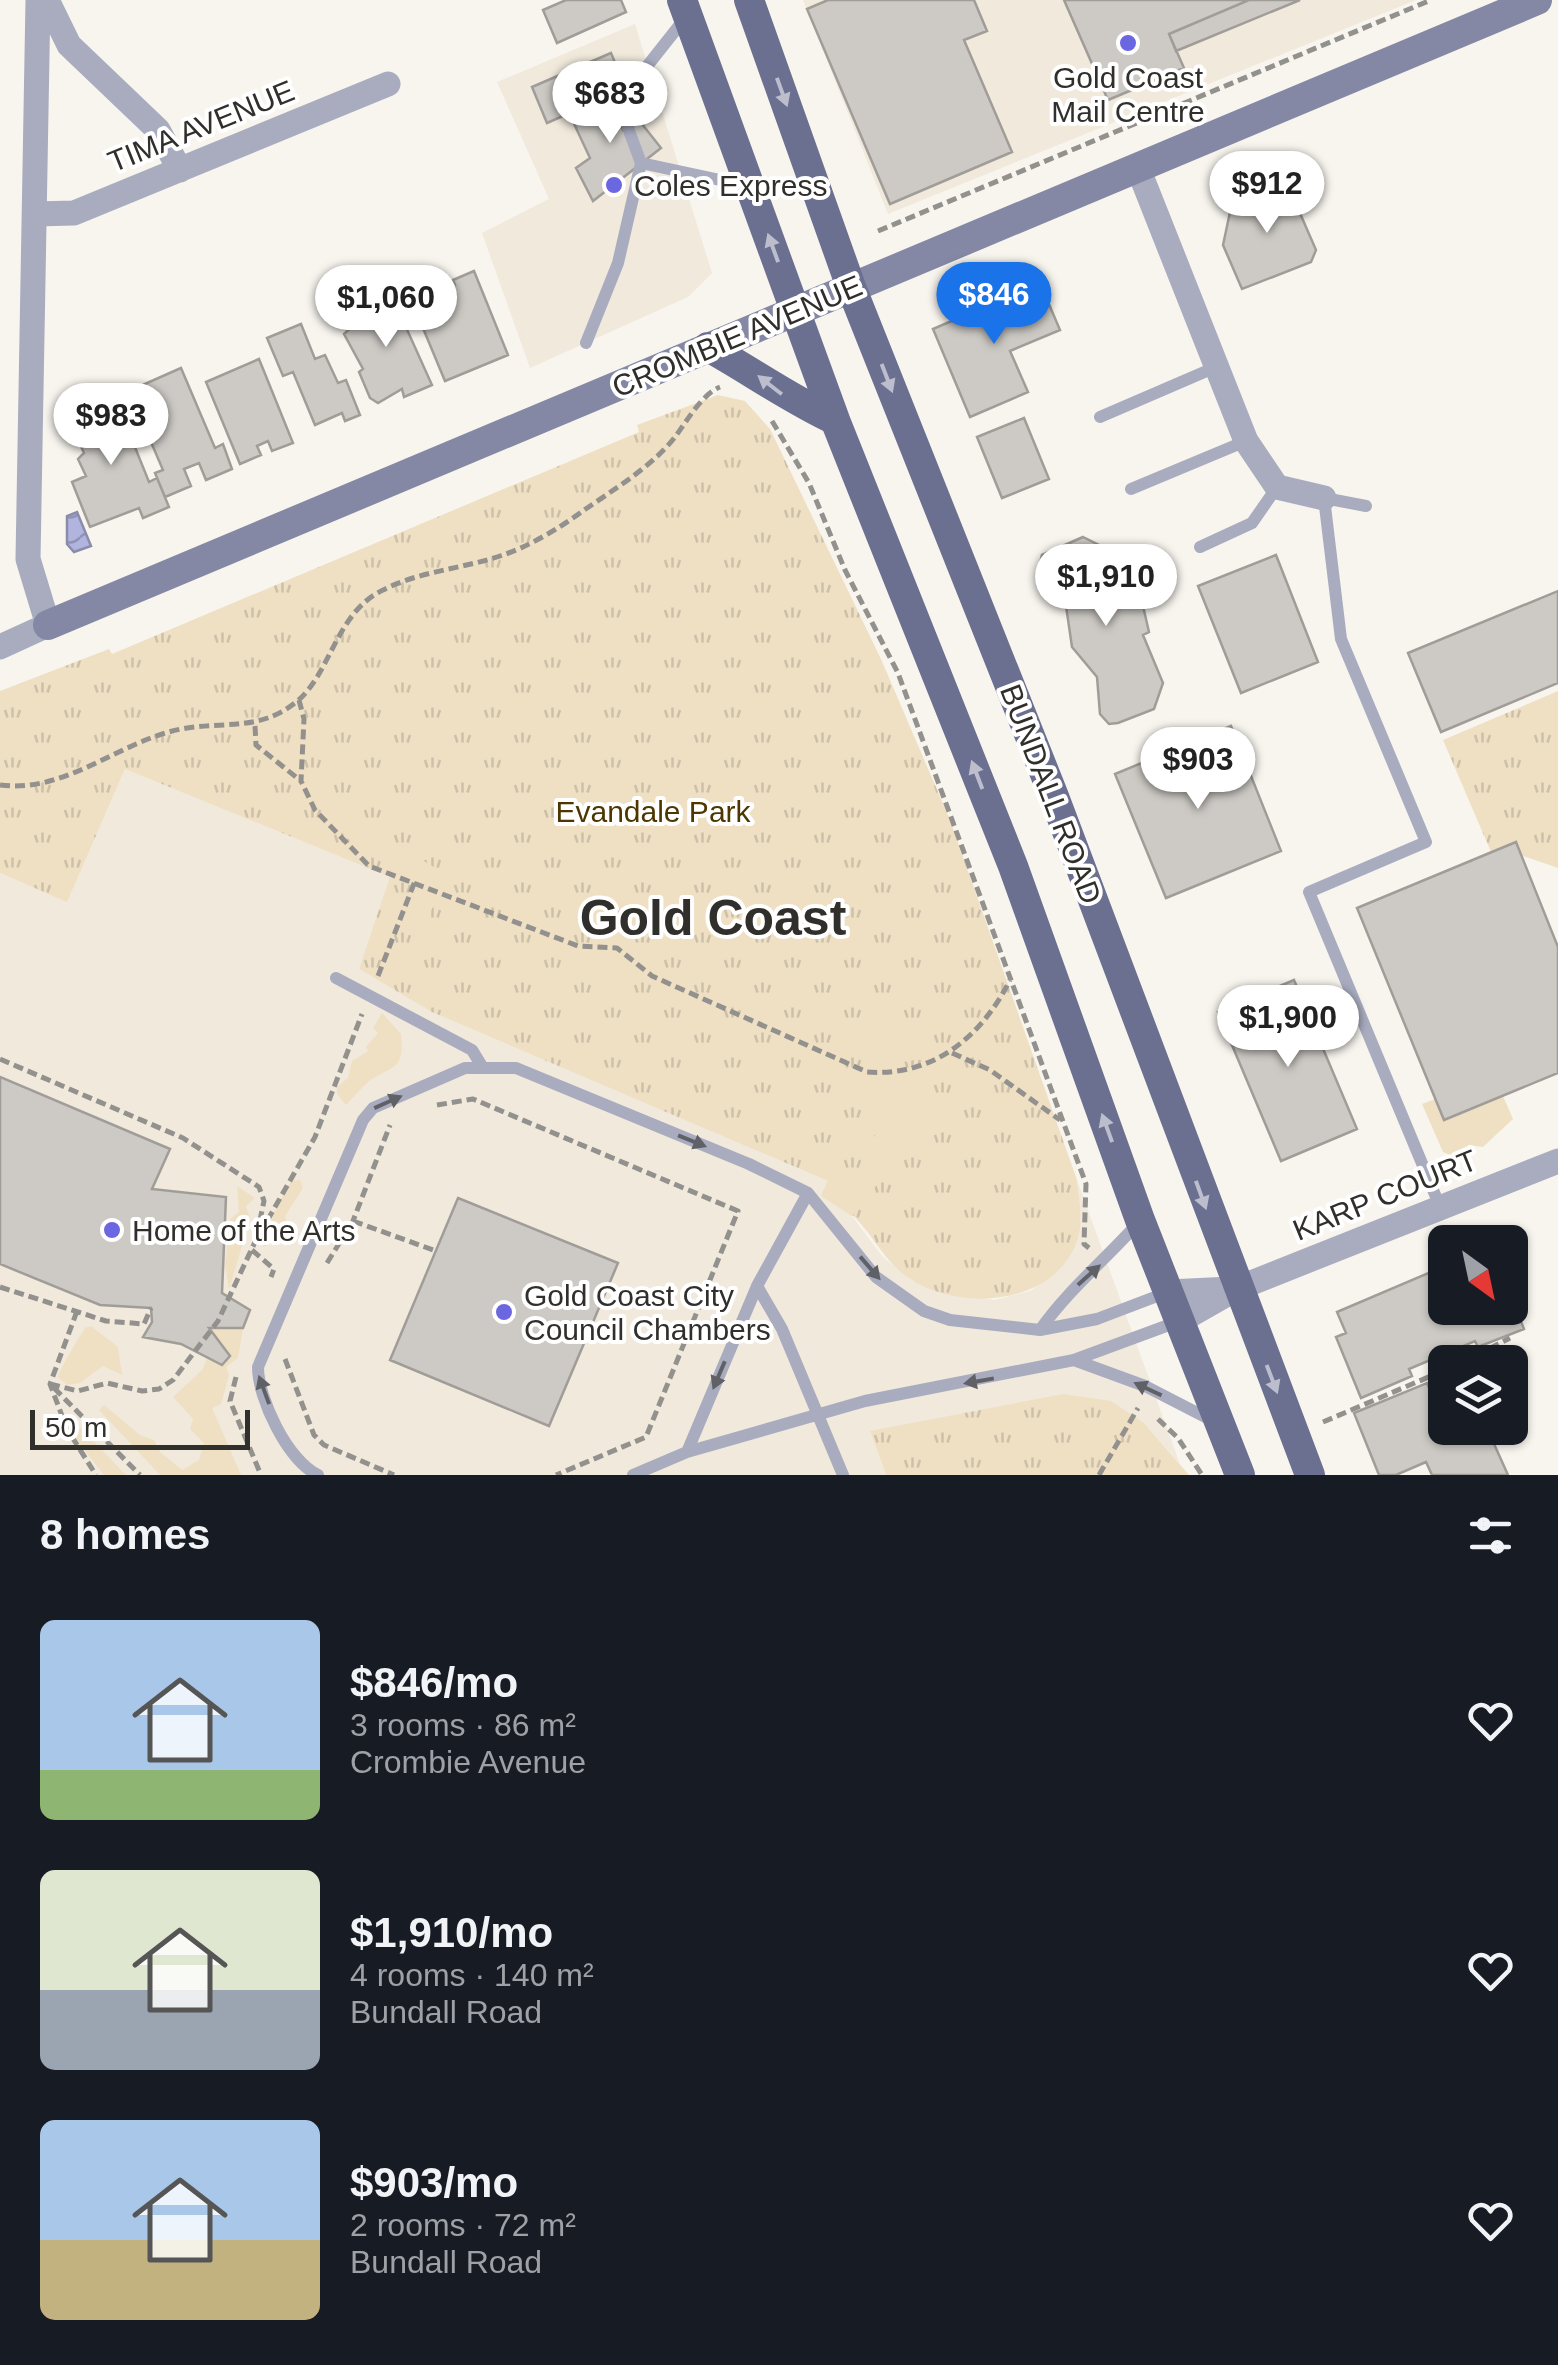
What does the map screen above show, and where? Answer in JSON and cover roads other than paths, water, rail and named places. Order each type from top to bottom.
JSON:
[{"type":"main road","name":"BUNDALL ROAD","points":[[749,0],[851,287],[1053,794],[1236,1288],[1310,1475]]},
{"type":"main road","name":"BUNDALL ROAD","points":[[685,7],[835,420],[1013,866],[1140,1220],[1240,1475]]},
{"type":"main road","points":[[708,346],[764,378],[786,397],[835,420]]},
{"type":"street","points":[[0,647],[48,625],[28,558],[38,0]]},
{"type":"street","points":[[47,0],[69,44],[158,130],[180,170]]},
{"type":"street","name":"CROMBIE AVENUE","points":[[48,625],[1537,0]]},
{"type":"street","name":"TIMA AVENUE","points":[[35,214],[74,213],[388,84]]},
{"type":"street","points":[[1138,168],[1246,441],[1276,487],[1324,498]]},
{"type":"street","name":"KARP COURT","points":[[1174,1307],[1236,1288],[1558,1161]]},
{"type":"lane","points":[[586,343],[618,264],[641,163],[628,128],[648,65],[685,7]]},
{"type":"lane","points":[[641,163],[751,187]]},
{"type":"lane","points":[[1100,417],[1216,368]]},
{"type":"lane","points":[[1131,489],[1246,441]]},
{"type":"lane","points":[[1200,547],[1252,523],[1276,487]]},
{"type":"lane","points":[[1366,506],[1324,498],[1342,639],[1426,842],[1308,892],[1441,1209]]},
{"type":"lane","points":[[336,978],[472,1050],[482,1068]]},
{"type":"lane","points":[[318,1475],[288,1450],[258,1380],[258,1367],[363,1120],[373,1108],[464,1068],[516,1068],[749,1164],[808,1193],[876,1277],[924,1311],[994,1328],[1040,1330],[1174,1307]]},
{"type":"lane","points":[[687,1452],[757,1286],[808,1193]]},
{"type":"lane","points":[[1040,1330],[1063,1297],[1104,1262],[1140,1220]]},
{"type":"lane","points":[[757,1286],[782,1329],[843,1475]]},
{"type":"lane","points":[[633,1475],[687,1452],[865,1400],[1074,1360],[1174,1307]]},
{"type":"lane","points":[[1074,1360],[1145,1386],[1220,1424]]},
{"type":"water","points":[[77,512],[91,546],[74,552],[67,544],[67,516]]},
{"type":"place","name":"Gold Coast Mail Centre","points":[[1128,43]]},
{"type":"place","name":"Coles Express","points":[[614,185]]},
{"type":"place","name":"Home of the Arts","points":[[112,1230]]},
{"type":"place","name":"Gold Coast City Council Chambers","points":[[504,1312]]},
{"type":"district","name":"Gold Coast","points":[[713,918]]},
{"type":"park label","name":"Evandale Park","points":[[653,811]]}]
